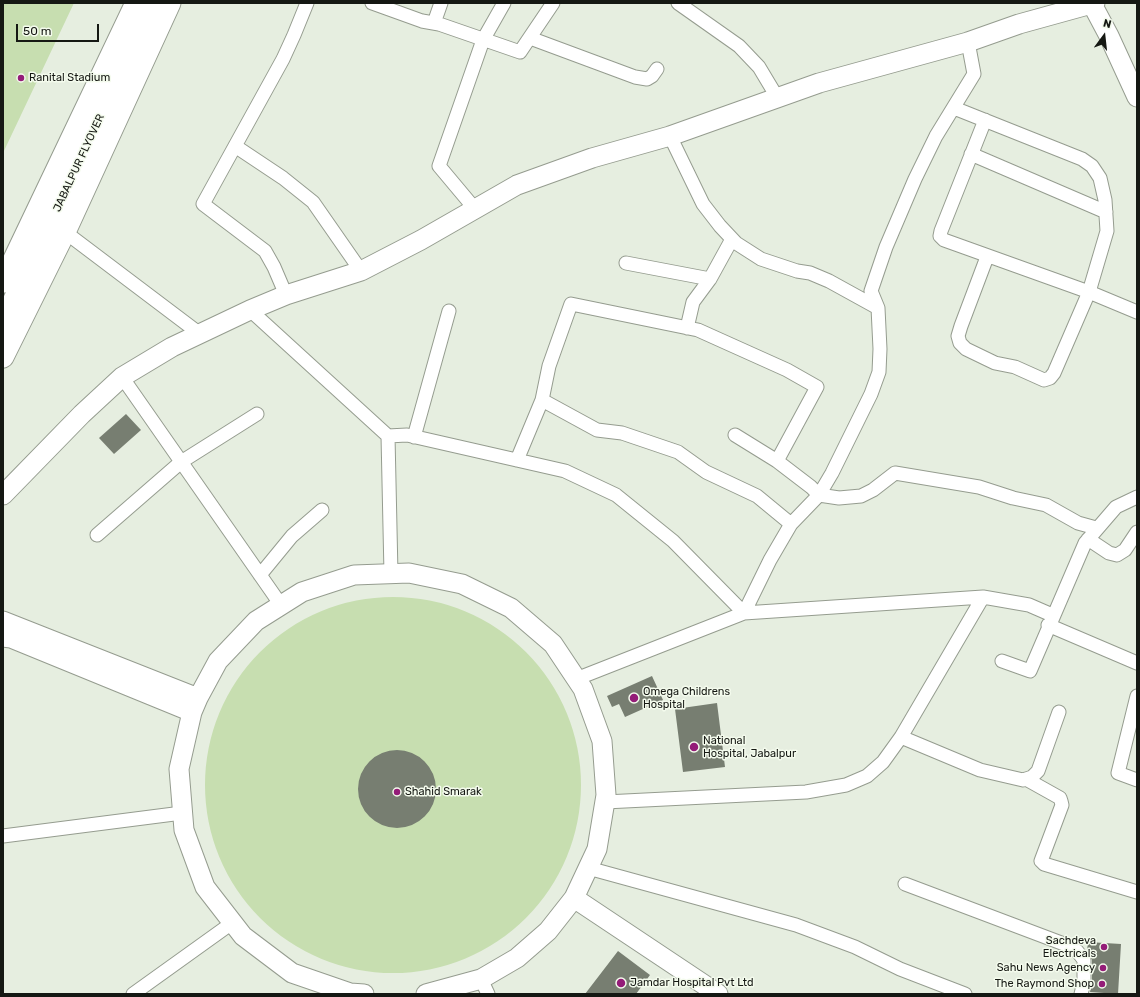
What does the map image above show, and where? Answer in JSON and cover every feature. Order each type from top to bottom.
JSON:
[{"type":"main road","points":[[3,282],[136,3]]},
{"type":"main road","points":[[3,357],[65,232],[163,4]]},
{"type":"main road","name":"JABALPUR FLYOVER","points":[[3,323],[163,4]]},
{"type":"street","points":[[286,295],[274,267],[265,251],[203,204],[283,59],[307,3]]},
{"type":"street","points":[[434,23],[442,3]]},
{"type":"street","points":[[475,209],[439,166],[483,40],[504,3]]},
{"type":"street","points":[[380,4],[422,20],[520,52],[553,3]]},
{"type":"street","points":[[678,3],[739,46],[759,67],[777,97]]},
{"type":"street","points":[[3,495],[82,414],[122,377],[172,347],[250,310],[286,295],[361,270],[421,240],[517,185],[592,158],[670,136],[819,83],[968,42],[1065,7],[1093,4],[1137,97]]},
{"type":"street","points":[[530,38],[647,79],[658,69]]},
{"type":"street","points":[[744,613],[770,560],[792,524],[819,496],[871,394],[879,372],[880,349],[878,308],[871,291],[886,247],[936,136],[974,74],[968,42]]},
{"type":"street","points":[[954,108],[1082,159],[1092,166],[1100,178],[1106,212],[1107,231],[1089,292],[1054,373],[1050,378],[1044,380],[1015,367],[995,363],[966,349],[960,343],[958,336],[987,257]]},
{"type":"street","points":[[984,120],[940,236],[944,240],[987,257],[1089,292],[1137,312]]},
{"type":"street","points":[[670,136],[703,204],[732,239],[761,259],[816,276],[868,301],[878,308]]},
{"type":"street","points":[[235,146],[283,178],[313,202],[361,270]]},
{"type":"street","points":[[971,154],[1106,212]]},
{"type":"street","points":[[65,232],[200,334]]},
{"type":"street","points":[[687,328],[693,302],[710,279],[732,239]]},
{"type":"street","points":[[626,262],[710,279]]},
{"type":"street","points":[[517,460],[542,400],[549,366],[571,304],[687,328],[714,337],[788,370],[817,387],[777,461]]},
{"type":"street","points":[[250,310],[388,436],[407,435],[565,470],[616,495],[673,541],[744,613]]},
{"type":"street","points":[[414,437],[449,311]]},
{"type":"street","points":[[122,377],[281,605]]},
{"type":"street","points":[[542,400],[597,430],[622,433],[678,452],[706,472],[757,496],[792,524]]},
{"type":"street","points":[[97,536],[181,462],[258,414]]},
{"type":"street","points":[[735,435],[777,461],[819,496],[839,498],[860,496],[873,490],[895,473],[980,486],[1013,498],[1046,505],[1078,523],[1096,528]]},
{"type":"street","points":[[388,436],[391,574]]},
{"type":"street","points":[[1002,661],[1030,671],[1050,620],[1088,539],[1096,528],[1116,507],[1137,497]]},
{"type":"street","points":[[260,575],[292,536],[322,510]]},
{"type":"street","points":[[1088,539],[1109,553],[1117,555],[1125,550],[1137,532]]},
{"type":"street","points":[[355,994],[292,973],[242,936],[205,887],[184,830],[179,769],[195,705],[218,661],[256,621],[302,592],[354,575],[409,573],[462,584],[512,608],[553,644],[583,689],[602,741],[606,795],[597,849],[574,898],[548,931],[484,986],[426,994]]},
{"type":"street","points":[[576,679],[744,613],[983,597],[1029,605],[1050,620],[1137,663]]},
{"type":"street","points":[[605,802],[806,792],[846,785],[867,776],[883,762],[901,737],[983,597]]},
{"type":"street","points":[[3,621],[195,705]]},
{"type":"street","points":[[3,637],[11,638],[195,705]]},
{"type":"street","points":[[1137,696],[1118,773],[1137,780]]},
{"type":"street","points":[[1026,779],[1032,777],[1038,771],[1058,712]]},
{"type":"street","points":[[901,737],[980,770],[1026,779],[1061,801],[1062,805],[1042,861],[1044,864],[1137,892]]},
{"type":"street","points":[[3,836],[182,813]]},
{"type":"street","points":[[588,868],[796,925],[855,947],[900,969],[965,994]]},
{"type":"street","points":[[905,884],[1064,944],[1078,952],[1084,960],[1084,982],[1081,994]]},
{"type":"street","points":[[574,898],[718,994]]},
{"type":"street","points":[[133,994],[232,923]]},
{"type":"green space","name":"Ranital Stadium","points":[[3,3],[74,3],[3,153]]},
{"type":"green space","points":[[393,597],[430,600],[465,611],[498,629],[526,652],[549,680],[567,713],[578,748],[581,785],[578,822],[567,857],[549,890],[526,918],[498,941],[465,959],[430,970],[393,973],[356,970],[321,959],[288,941],[260,918],[237,890],[219,857],[208,822],[205,785],[208,748],[219,713],[237,680],[260,652],[288,629],[321,611],[356,600]]},
{"type":"building","points":[[126,414],[141,430],[114,454],[99,438]]},
{"type":"building","points":[[652,676],[663,700],[625,717],[619,704],[612,707],[607,696]]},
{"type":"building","points":[[717,703],[725,767],[683,772],[675,709]]},
{"type":"building","name":"Shahid Smarak","points":[[397,750],[412,753],[425,761],[433,774],[436,789],[433,804],[425,817],[412,825],[397,828],[382,825],[369,817],[361,804],[358,789],[361,774],[369,761],[382,753]]},
{"type":"building","points":[[1088,942],[1121,944],[1118,994],[1090,992],[1092,982],[1092,960],[1087,951]]},
{"type":"building","points":[[618,951],[650,975],[636,994],[585,994]]},
{"type":"place","name":"Ranital Stadium","points":[[21,78]]},
{"type":"place","name":"Omega Childrens Hospital","points":[[634,698]]},
{"type":"place","name":"National Hospital, Jabalpur","points":[[694,747]]},
{"type":"place","name":"Shahid Smarak","points":[[397,792]]},
{"type":"place","name":"Sachdeva Electricals","points":[[1104,947]]},
{"type":"place","name":"Sahu News Agency","points":[[1103,968]]},
{"type":"place","name":"Jamdar Hospital Pvt Ltd","points":[[621,983]]},
{"type":"place","name":"The Raymond Shop","points":[[1102,984]]}]
